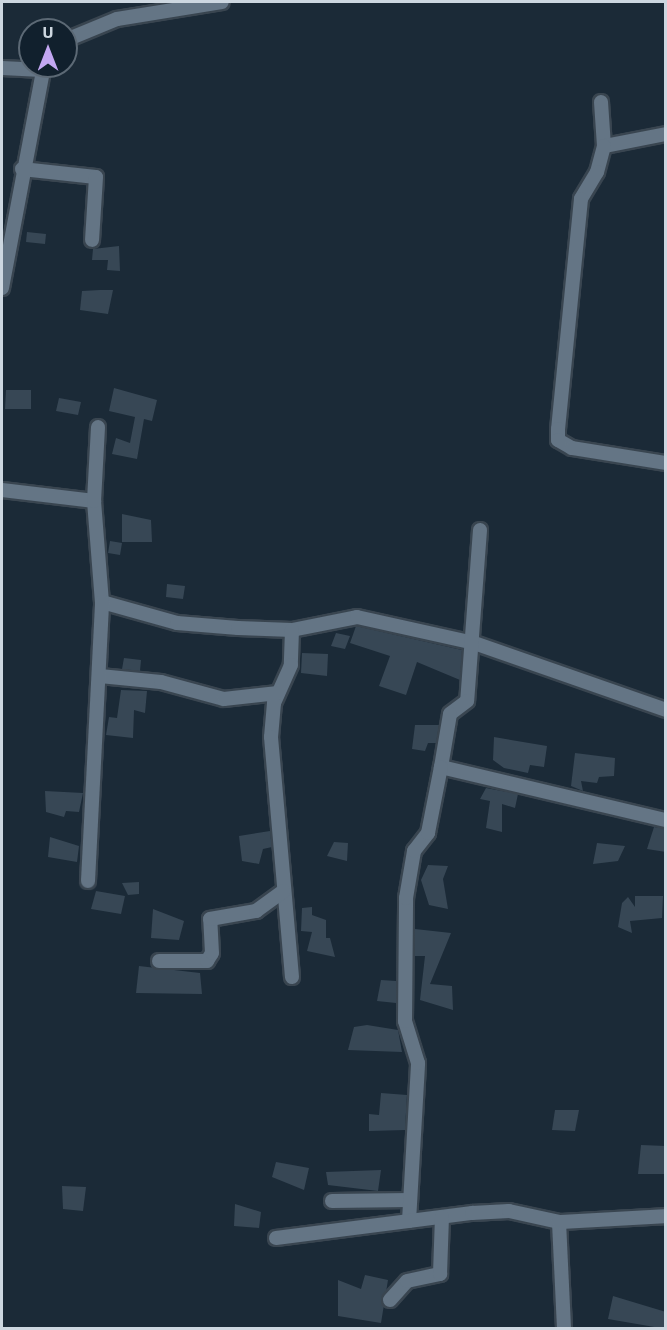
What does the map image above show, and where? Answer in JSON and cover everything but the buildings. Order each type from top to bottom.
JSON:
[{"type":"street","points":[[78,35],[117,19],[222,2]]},
{"type":"street","points":[[2,68],[18,68]]},
{"type":"street","points":[[2,288],[22,169],[41,78]]},
{"type":"street","points":[[601,102],[604,146],[597,172],[577,210],[558,440],[572,448],[666,463]]},
{"type":"street","points":[[604,146],[666,134]]},
{"type":"street","points":[[22,169],[96,177],[92,240]]},
{"type":"street","points":[[88,880],[102,602],[94,501],[98,427]]},
{"type":"street","points":[[2,490],[94,501]]},
{"type":"street","points":[[409,1221],[418,1063],[405,1021],[406,898],[414,851],[428,832],[448,718],[467,701],[474,643],[480,530]]},
{"type":"street","points":[[102,602],[177,623],[292,630],[357,617],[474,643],[666,710]]},
{"type":"street","points":[[292,630],[291,665],[278,693],[271,737],[292,977]]},
{"type":"street","points":[[100,676],[161,682],[229,700],[278,693]]},
{"type":"street","points":[[441,767],[666,820]]},
{"type":"street","points":[[159,961],[207,961],[212,953],[210,919],[256,911],[284,891]]},
{"type":"street","points":[[332,1200],[410,1200]]},
{"type":"street","points":[[276,1238],[509,1211],[559,1222],[666,1216]]},
{"type":"street","points":[[390,1300],[407,1281],[440,1274],[442,1217]]},
{"type":"street","points":[[559,1222],[564,1329]]}]
